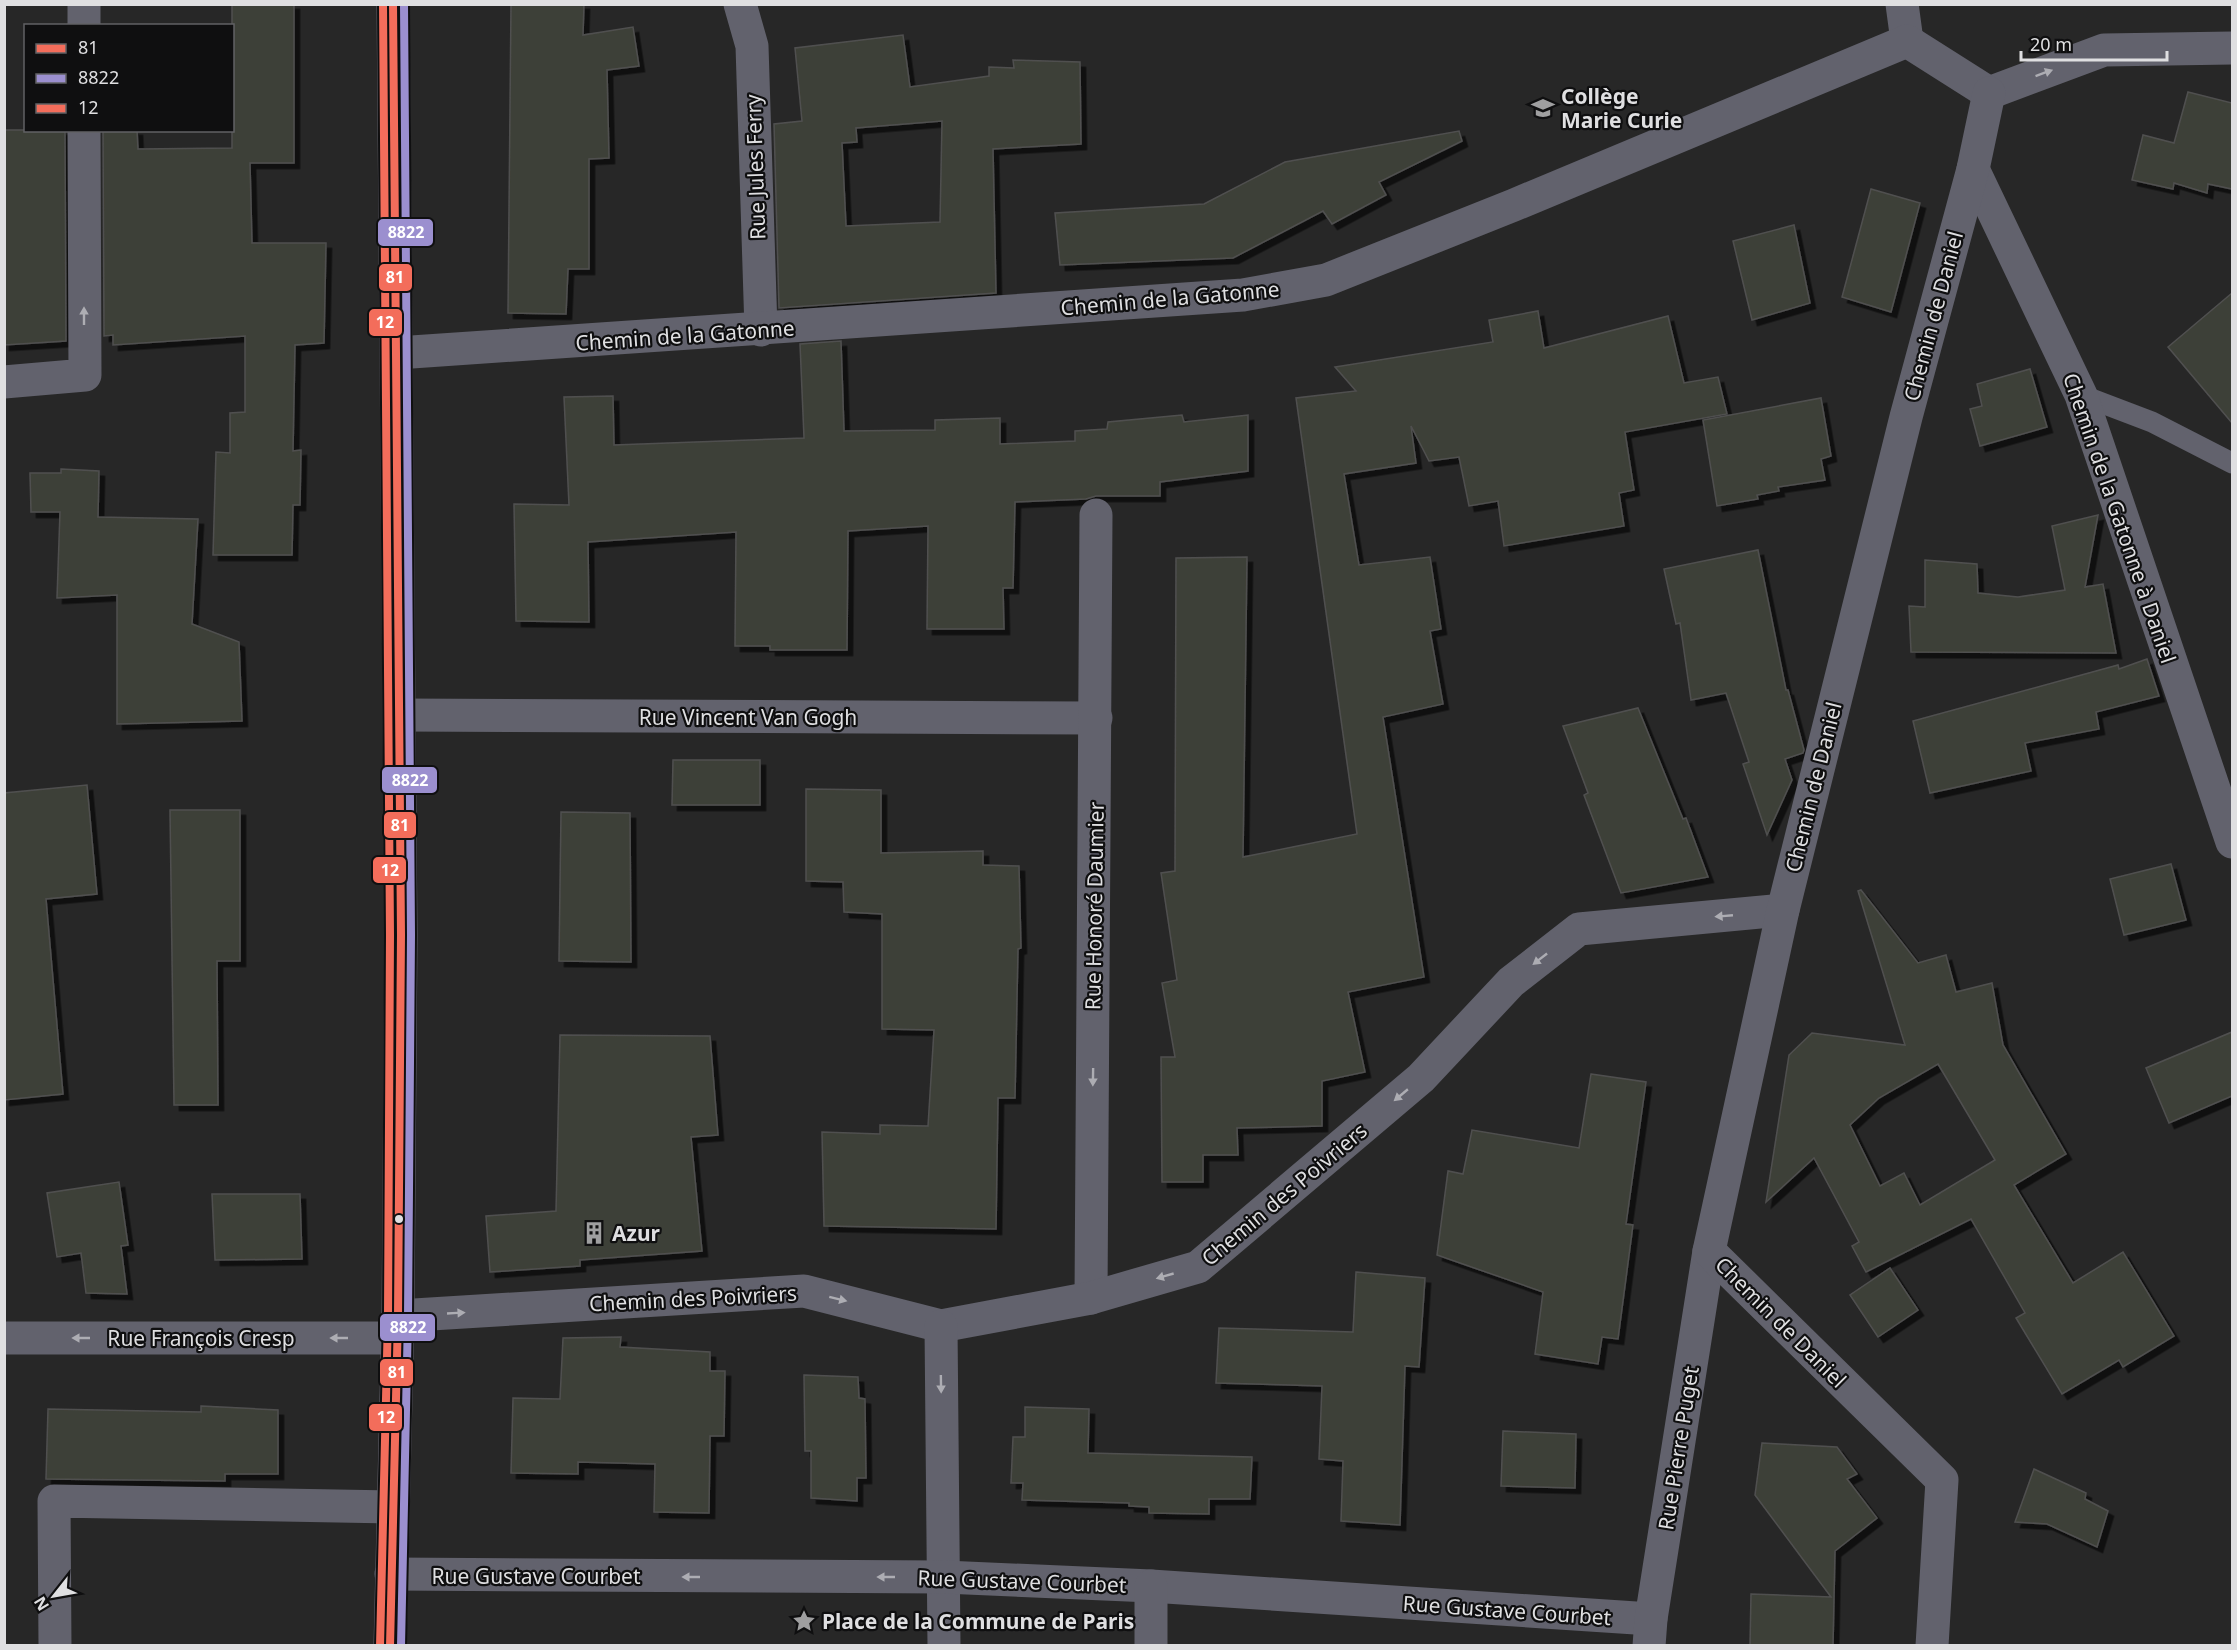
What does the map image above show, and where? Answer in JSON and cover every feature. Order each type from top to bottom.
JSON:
[{"type":"street","points":[[84,4],[84,24]]},
{"type":"street","points":[[390,1646],[397,1327],[400,716],[393,4]]},
{"type":"street","name":"Rue Jules Ferry","points":[[740,4],[752,46],[760,330]]},
{"type":"street","points":[[1902,4],[1907,41],[1989,93],[2104,50],[2232,48]]},
{"type":"street","name":"Chemin de la Gatonne","points":[[397,353],[760,330],[1243,295],[1326,280],[1515,205],[1907,41]]},
{"type":"street","name":"Chemin de Daniel","points":[[1932,1646],[1942,1480],[1709,1251],[1783,910],[1906,417],[1973,169],[1989,93]]},
{"type":"street","points":[[4,382],[85,375],[84,132]]},
{"type":"street","name":"Chemin de la Gatonne à Daniel","points":[[1973,169],[2081,395],[2232,842]]},
{"type":"street","name":"Rue Honoré Daumier","points":[[1091,1298],[1096,514]]},
{"type":"street","name":"Rue Vincent Van Gogh","points":[[400,716],[1096,718]]},
{"type":"street","name":"Chemin des Poivriers","points":[[397,1327],[804,1290],[941,1326],[1091,1298],[1197,1267],[1421,1078],[1511,982],[1579,929],[1783,910]]},
{"type":"street","name":"Rue Pierre Puget","points":[[1650,1632],[1709,1251]]},
{"type":"street","points":[[941,1326],[944,1646]]},
{"type":"street","name":"Rue François Cresp","points":[[4,1338],[397,1327]]},
{"type":"street","points":[[55,1646],[54,1501],[393,1508]]},
{"type":"street","name":"Rue Gustave Courbet","points":[[391,1574],[944,1577],[1151,1586],[1650,1632]]},
{"type":"street","points":[[1151,1586],[1151,1646]]},
{"type":"lane","points":[[2081,395],[2152,422],[2232,463]]},
{"type":"building","points":[[232,4],[294,4],[294,163],[250,163],[252,243],[326,243],[324,343],[295,345],[293,451],[301,450],[300,505],[293,505],[292,555],[213,555],[216,452],[230,453],[230,413],[245,412],[245,336],[113,345],[113,335],[104,336],[103,132],[137,132],[138,149],[232,148],[234,24],[232,24]]},
{"type":"building","points":[[511,4],[584,4],[583,35],[633,27],[639,66],[607,70],[609,158],[589,159],[589,269],[568,269],[566,314],[508,313]]},
{"type":"building","points":[[903,35],[910,87],[989,76],[989,67],[1014,68],[1013,60],[1080,62],[1081,144],[993,149],[996,293],[779,308],[774,124],[802,121],[795,48]],"holes":[[[942,121],[940,222],[846,226],[842,143],[857,142],[856,128]]]},
{"type":"building","points":[[2188,92],[2232,103],[2232,189],[2208,184],[2207,193],[2174,183],[2173,189],[2132,180],[2143,135],[2174,143]]},
{"type":"building","points":[[4,130],[65,132],[66,341],[4,345]]},
{"type":"building","points":[[1459,131],[1462,141],[1379,182],[1386,195],[1332,224],[1323,211],[1233,258],[1060,265],[1055,213],[1204,204],[1285,162]]},
{"type":"building","points":[[1871,189],[1920,203],[1891,312],[1842,297]]},
{"type":"building","points":[[1794,225],[1810,303],[1752,320],[1733,241]]},
{"type":"building","points":[[2232,293],[2232,423],[2168,347]]},
{"type":"building","points":[[1538,311],[1544,348],[1668,316],[1684,383],[1718,377],[1727,414],[1625,432],[1634,490],[1619,493],[1624,526],[1504,546],[1498,501],[1469,506],[1459,457],[1429,461],[1411,426],[1416,463],[1344,474],[1359,565],[1430,557],[1441,629],[1430,631],[1443,704],[1383,717],[1424,977],[1348,992],[1365,1072],[1322,1081],[1322,1126],[1237,1128],[1238,1155],[1203,1155],[1203,1182],[1162,1182],[1161,1057],[1175,1057],[1162,983],[1177,980],[1161,873],[1175,871],[1176,558],[1247,557],[1243,857],[1357,834],[1296,398],[1356,391],[1335,367],[1493,342],[1489,320]]},
{"type":"building","points":[[841,341],[844,431],[935,430],[935,420],[1000,418],[1000,444],[1075,441],[1075,431],[1107,429],[1108,422],[1182,415],[1184,422],[1248,415],[1248,471],[1160,482],[1160,496],[1096,496],[1086,499],[1015,502],[1013,588],[1003,588],[1004,629],[927,629],[928,526],[848,531],[847,650],[770,650],[770,646],[735,646],[736,532],[588,542],[589,622],[516,621],[514,504],[569,505],[564,397],[613,396],[614,445],[804,438],[800,344]]},
{"type":"building","points":[[2030,369],[2047,427],[1980,446],[1970,409],[1982,406],[1977,384]]},
{"type":"building","points":[[1821,398],[1831,456],[1821,459],[1825,480],[1778,487],[1779,491],[1757,495],[1758,499],[1717,506],[1703,420]]},
{"type":"building","points":[[61,469],[99,471],[98,517],[198,519],[192,624],[239,642],[242,721],[117,724],[117,595],[57,598],[60,512],[31,512],[30,473],[61,473]]},
{"type":"building","points":[[2098,515],[2085,587],[2103,584],[2116,653],[1911,652],[1909,606],[1925,607],[1925,560],[1977,564],[1978,593],[2018,597],[2065,590],[2052,526]]},
{"type":"building","points":[[1758,550],[1786,690],[1788,690],[1804,750],[1803,753],[1785,759],[1792,780],[1767,835],[1743,764],[1749,762],[1726,693],[1691,700],[1680,623],[1676,624],[1664,569]]},
{"type":"building","points":[[2147,659],[2159,696],[2096,712],[2099,729],[2025,743],[2031,771],[1930,793],[1913,721],[2118,665],[2119,669]]},
{"type":"building","points":[[1638,708],[1683,819],[1686,818],[1708,877],[1621,893],[1584,795],[1588,793],[1563,726]]},
{"type":"building","points":[[673,760],[760,760],[760,805],[672,805]]},
{"type":"building","points":[[87,785],[97,894],[46,899],[63,1094],[4,1100],[4,793]]},
{"type":"building","points":[[806,789],[881,790],[881,853],[983,851],[983,865],[1019,866],[1021,948],[1018,949],[1015,1098],[998,1098],[996,1229],[824,1226],[822,1132],[880,1134],[880,1125],[928,1126],[934,1030],[882,1029],[882,914],[844,912],[843,882],[806,881]]},
{"type":"building","points":[[170,810],[240,810],[240,961],[217,961],[218,1105],[174,1105]]},
{"type":"building","points":[[561,812],[630,813],[631,962],[559,961]]},
{"type":"building","points":[[2171,864],[2186,920],[2124,935],[2110,879]]},
{"type":"building","points":[[1861,890],[1918,963],[1946,955],[1956,992],[1992,983],[2003,1045],[2066,1154],[2014,1185],[2073,1283],[2123,1252],[2174,1336],[2123,1367],[2119,1360],[2062,1394],[2016,1318],[2025,1313],[1971,1219],[1866,1272],[1852,1246],[1859,1242],[1814,1158],[1766,1202],[1789,1055],[1812,1033],[1905,1045],[1858,891]],"holes":[[[1938,1064],[1995,1160],[1920,1205],[1904,1173],[1880,1186],[1850,1125],[1879,1098]]]},
{"type":"building","points":[[2232,1032],[2232,1096],[2169,1123],[2146,1068]]},
{"type":"building","points":[[560,1035],[710,1036],[718,1135],[691,1137],[702,1251],[580,1260],[580,1266],[490,1272],[486,1216],[556,1211]]},
{"type":"building","points":[[1591,1074],[1646,1082],[1626,1224],[1633,1225],[1618,1339],[1602,1337],[1598,1364],[1535,1354],[1543,1292],[1437,1255],[1448,1171],[1463,1174],[1472,1130],[1579,1148]]},
{"type":"building","points":[[119,1182],[128,1245],[121,1246],[127,1294],[86,1293],[81,1253],[57,1257],[47,1193]]},
{"type":"building","points":[[212,1194],[300,1194],[302,1259],[215,1260]]},
{"type":"building","points":[[1890,1268],[1918,1310],[1878,1337],[1850,1295]]},
{"type":"building","points":[[1356,1272],[1425,1278],[1419,1367],[1405,1366],[1400,1525],[1341,1521],[1343,1461],[1319,1459],[1322,1386],[1216,1383],[1219,1328],[1353,1332]]},
{"type":"building","points":[[621,1337],[620,1347],[710,1352],[710,1371],[725,1371],[724,1436],[710,1436],[709,1513],[654,1512],[655,1464],[578,1462],[578,1474],[511,1473],[513,1398],[560,1399],[563,1338]]},
{"type":"building","points":[[804,1375],[858,1377],[859,1398],[865,1399],[866,1478],[857,1478],[857,1501],[811,1498],[811,1451],[805,1451]]},
{"type":"building","points":[[201,1406],[278,1410],[278,1474],[225,1474],[225,1481],[46,1479],[48,1409],[201,1412]]},
{"type":"building","points":[[1025,1407],[1089,1409],[1088,1453],[1252,1457],[1250,1499],[1209,1499],[1209,1514],[1149,1513],[1149,1507],[1129,1506],[1129,1503],[1022,1500],[1023,1483],[1011,1483],[1013,1437],[1025,1437]]},
{"type":"building","points":[[1503,1431],[1576,1434],[1575,1488],[1501,1486]]},
{"type":"building","points":[[1762,1443],[1837,1447],[1857,1474],[1847,1479],[1877,1518],[1835,1551],[1833,1646],[1750,1646],[1751,1594],[1831,1597],[1755,1495]]},
{"type":"building","points":[[2034,1469],[2086,1493],[2085,1499],[2108,1511],[2097,1547],[2047,1524],[2015,1522]]},
{"type":"transit line","name":"12","points":[[380,1646],[388,1316],[390,935],[383,4]]},
{"type":"transit line","name":"81","points":[[390,1646],[398,1316],[401,935],[393,4]]},
{"type":"transit line","name":"8822","points":[[401,1646],[408,1316],[411,935],[404,4]]},
{"type":"place","name":"Collège Marie Curie","points":[[1543,108]]},
{"type":"place","name":"Azur","points":[[594,1233]]},
{"type":"place","name":"Place de la Commune de Paris","points":[[804,1621]]}]
